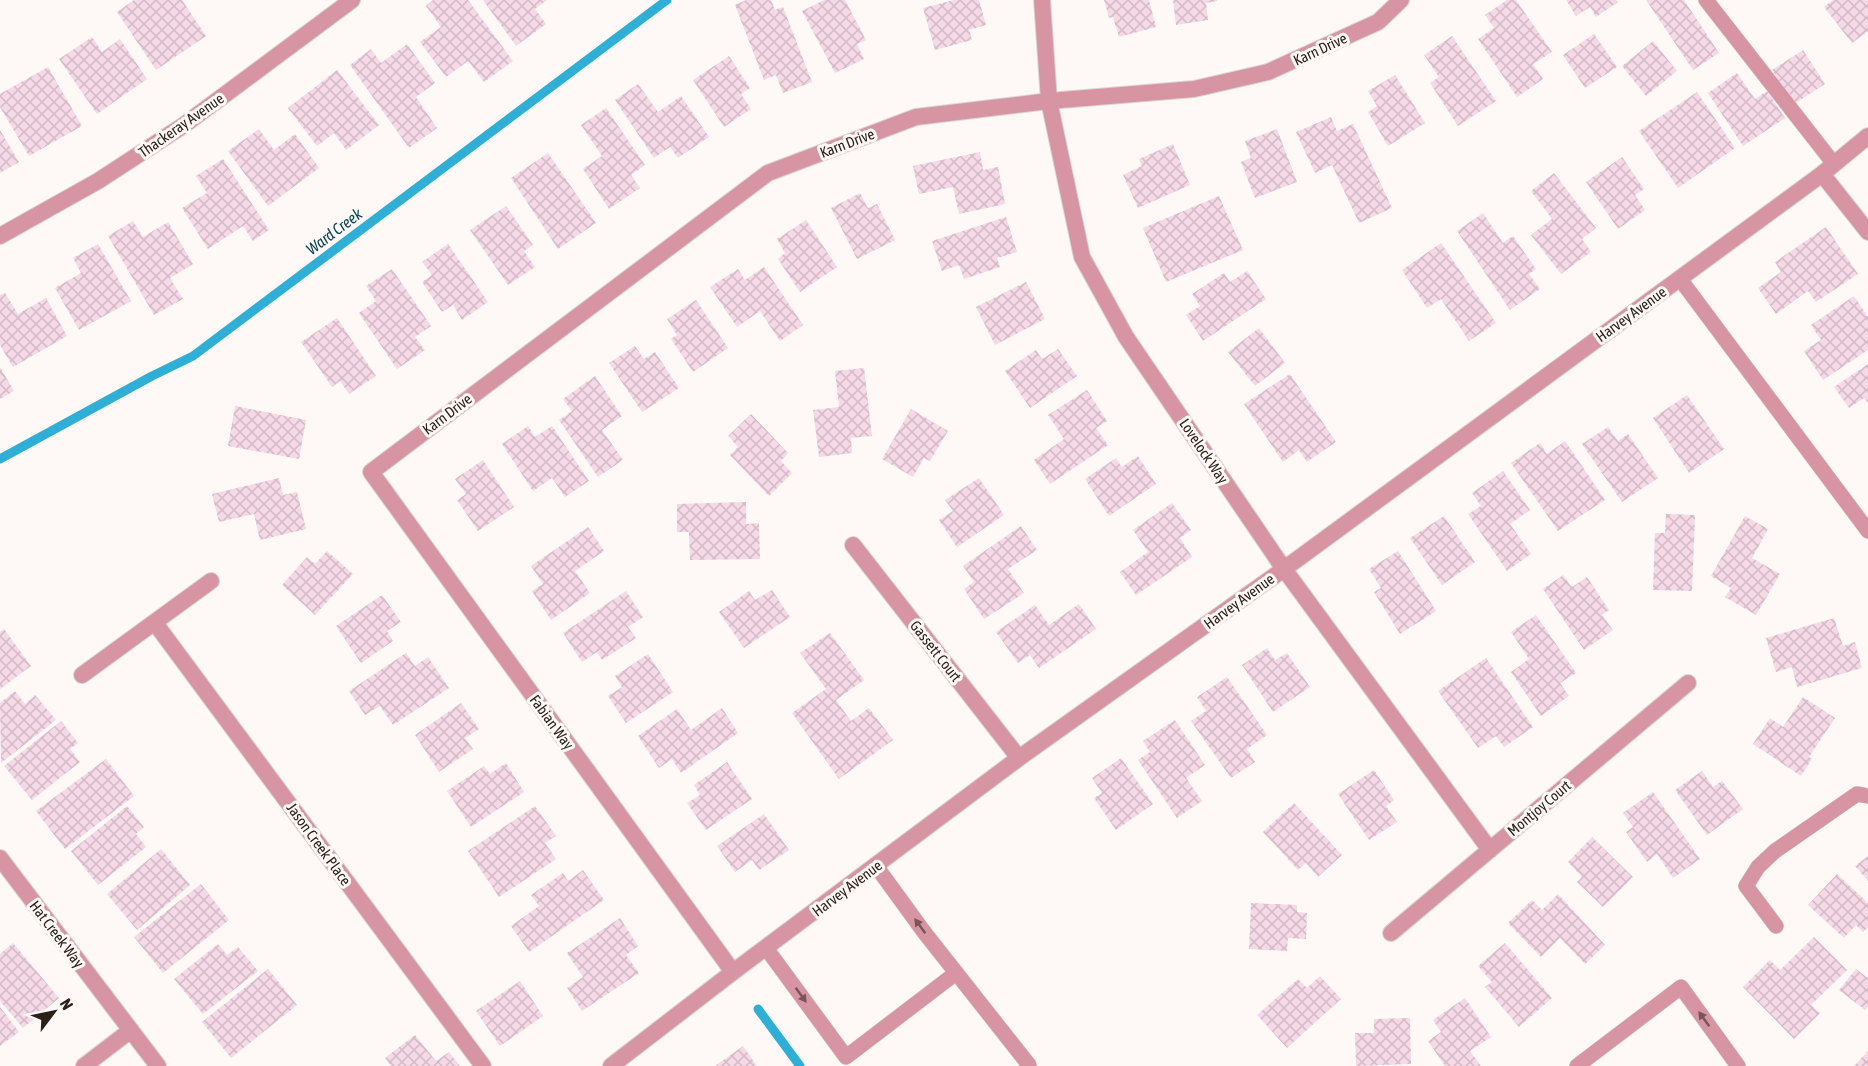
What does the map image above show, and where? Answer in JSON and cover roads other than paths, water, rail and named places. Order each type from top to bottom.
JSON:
[{"type":"street","name":"Thackeray Avenue","points":[[0,236],[98,181],[184,125],[352,0]]},
{"type":"street","name":"Lovelock Way","points":[[1042,0],[1049,101],[1082,257],[1126,337],[1284,569],[1490,850]]},
{"type":"street","name":"Karn Drive","points":[[371,472],[768,173],[916,117],[1049,101],[1194,89],[1268,72],[1378,22],[1401,0]]},
{"type":"street","name":"Harvey Avenue","points":[[613,1065],[733,972],[1019,758],[1284,569],[1680,279],[1828,169],[1868,136]]},
{"type":"street","points":[[1828,169],[1868,232]]},
{"type":"street","name":"Fabian Way","points":[[371,472],[733,972]]},
{"type":"street","name":"Gassett Court","points":[[853,545],[1019,758]]},
{"type":"street","points":[[82,675],[212,581]]},
{"type":"street","name":"Jason Creek Place","points":[[155,622],[483,1066]]},
{"type":"street","name":"Montjoy Court","points":[[1391,933],[1688,683]]},
{"type":"street","name":"Hat Creek Way","points":[[0,858],[159,1066]]},
{"type":"street","points":[[84,1066],[131,1030]]},
{"type":"lane","points":[[1706,0],[1828,169]]},
{"type":"lane","points":[[1680,279],[1868,531]]},
{"type":"lane","points":[[1776,926],[1746,886],[1758,867],[1775,851],[1857,794],[1868,796]]},
{"type":"lane","points":[[876,866],[1029,1065]]},
{"type":"lane","points":[[766,948],[846,1057],[956,973]]},
{"type":"lane","points":[[1577,1066],[1681,987],[1738,1066]]},
{"type":"waterway","name":"Ward Creek","points":[[0,459],[193,356],[667,0]]},
{"type":"waterway","points":[[758,1009],[800,1066]]}]
